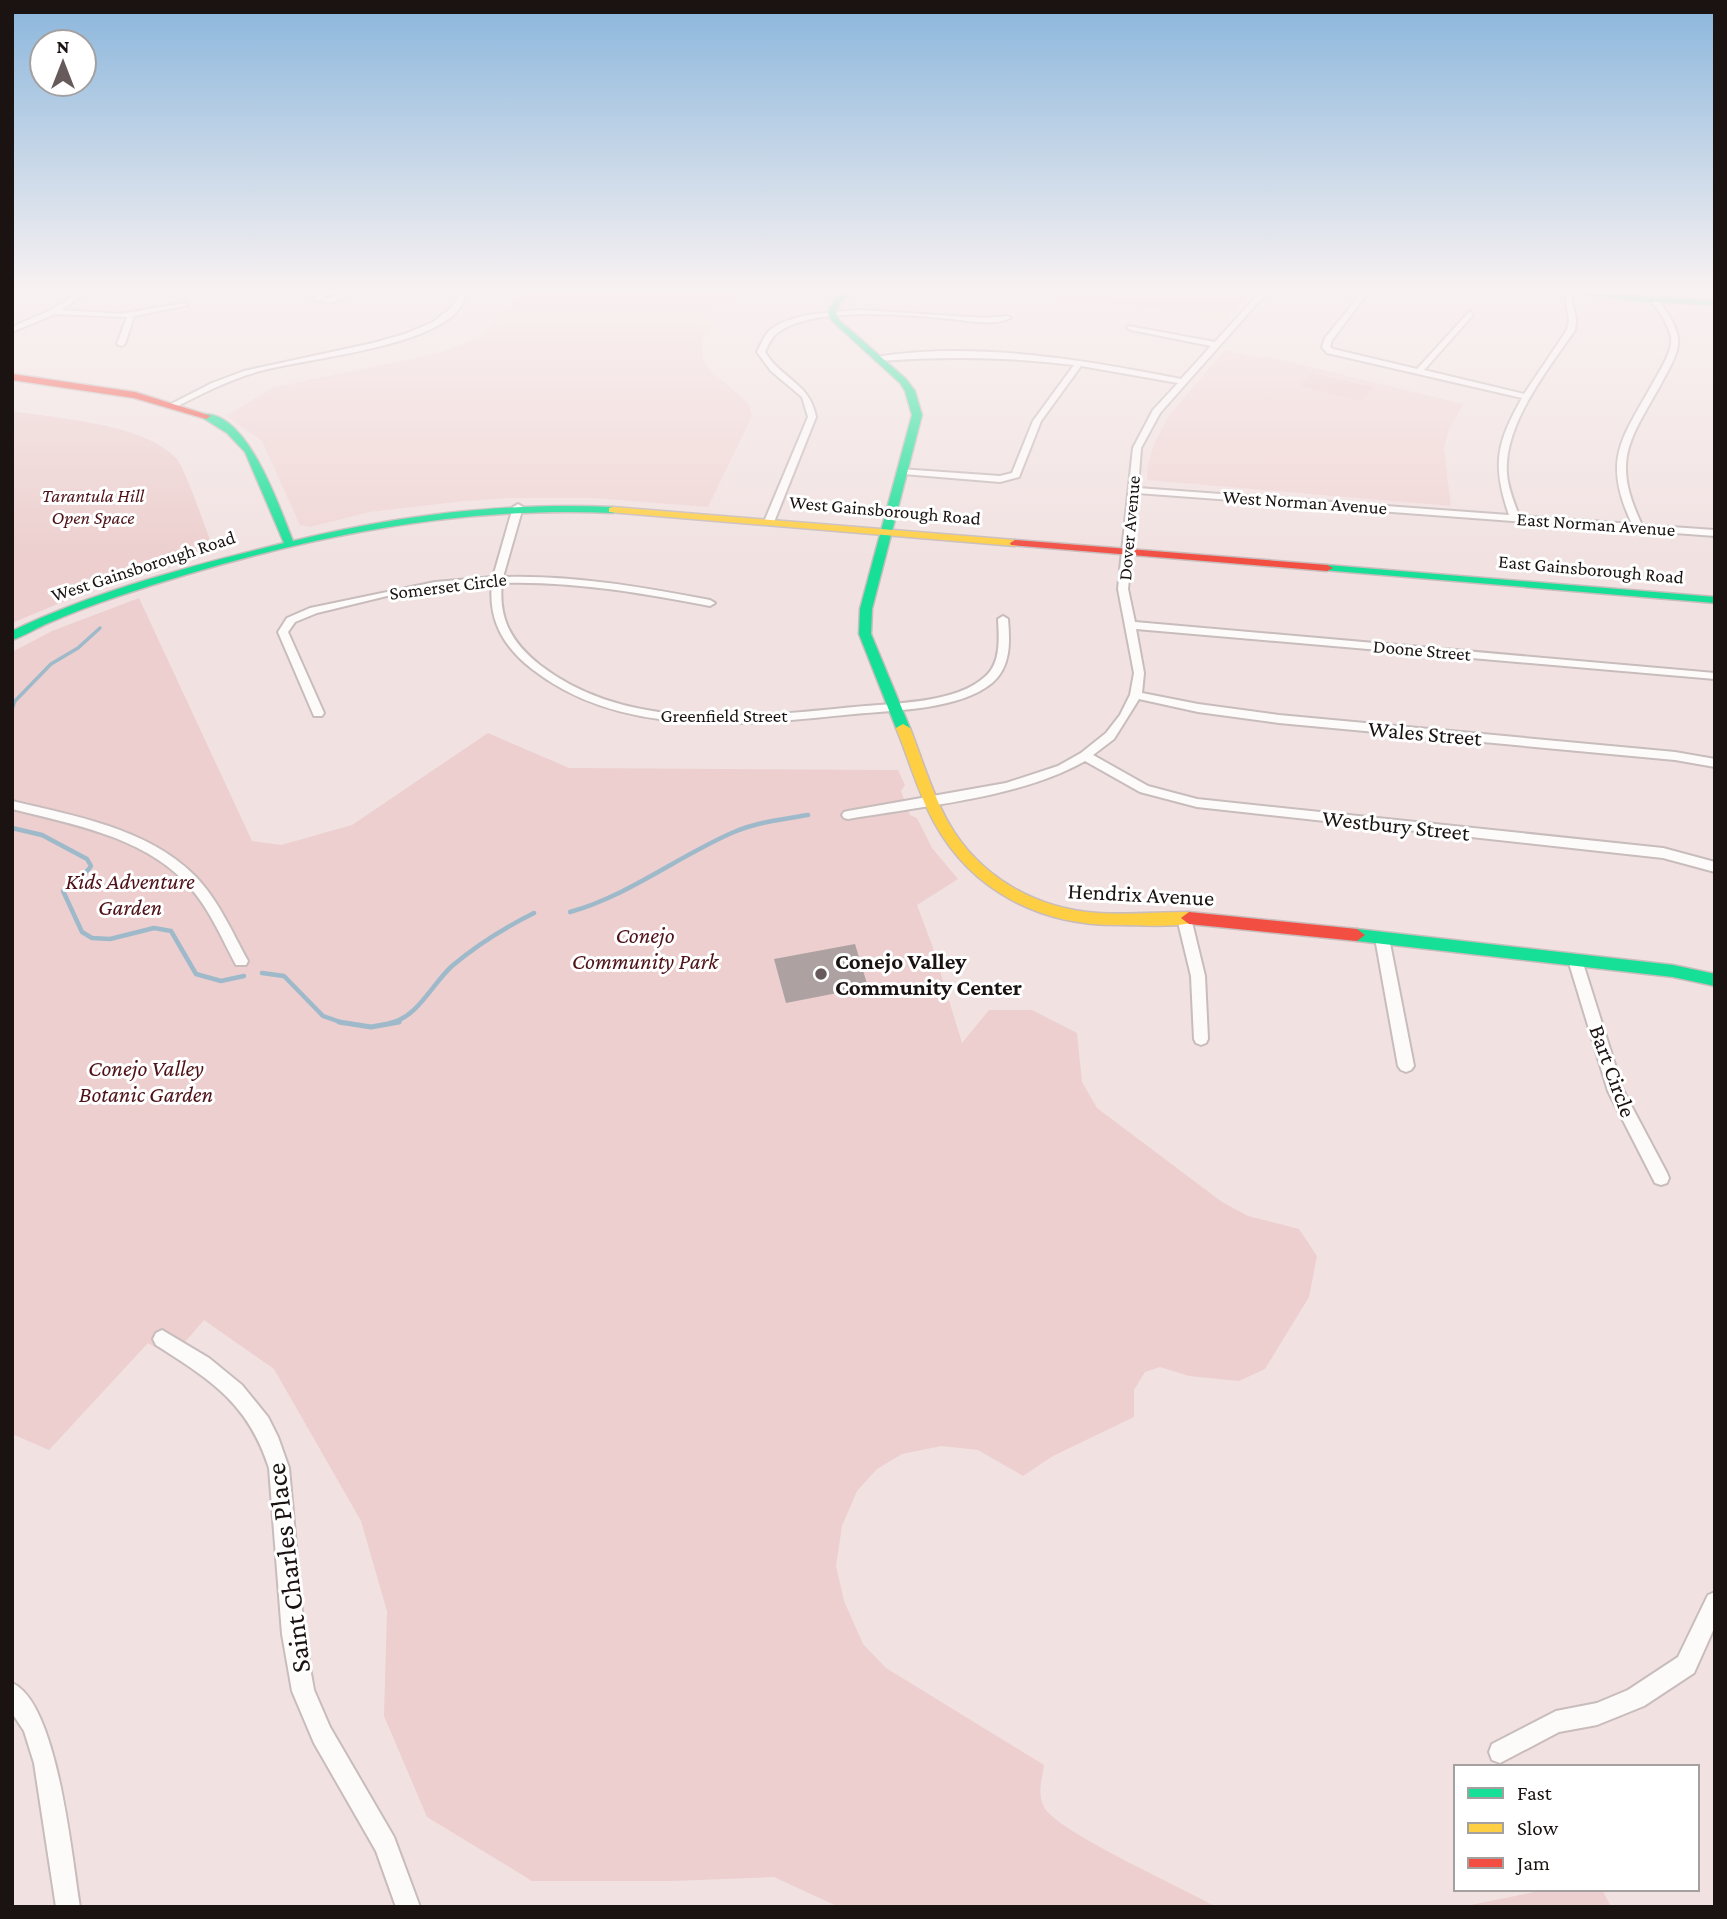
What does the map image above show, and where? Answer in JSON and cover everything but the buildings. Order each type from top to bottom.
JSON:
[{"type":"street","points":[[27,380],[173,405],[226,426],[243,441],[296,541]]},
{"type":"street","points":[[173,405],[226,380]]},
{"type":"street","points":[[769,522],[808,429],[812,406],[788,380]]},
{"type":"street","name":"Hendrix Avenue","points":[[900,380],[914,401],[917,415],[863,621],[892,706],[932,800],[954,844],[987,880],[1013,897],[1051,912],[1091,920],[1184,918],[1673,971],[1715,980]]},
{"type":"street","points":[[903,471],[1000,479],[1016,475],[1037,421],[1068,380]]},
{"type":"street","points":[[1172,380],[1183,382]]},
{"type":"street","name":"Dover Avenue","points":[[848,815],[1007,787],[1062,769],[1085,756],[1110,736],[1136,695],[1139,661],[1123,595],[1134,466],[1142,434],[1156,412],[1185,380]]},
{"type":"street","points":[[1451,380],[1528,397]]},
{"type":"street","points":[[1515,518],[1505,491],[1502,459],[1509,428],[1539,380]]},
{"type":"street","points":[[1638,527],[1623,491],[1620,466],[1634,428],[1657,380]]},
{"type":"street","name":"West Norman Avenue","points":[[1133,490],[1477,515]]},
{"type":"street","name":"West Gainsborough Road","points":[[12,636],[105,597],[296,541],[422,516],[518,507],[606,509],[1464,580]]},
{"type":"street","name":"Greenfield Street","points":[[518,507],[499,578],[496,603],[498,619],[506,638],[546,676],[617,707],[650,715],[685,719],[832,713],[936,700],[982,684],[997,671],[1003,658],[1003,620]]},
{"type":"street","name":"East Norman Avenue","points":[[1477,515],[1715,533]]},
{"type":"street","name":"Somerset Circle","points":[[317,713],[283,632],[292,619],[372,596],[414,587],[499,578],[596,582],[710,603]]},
{"type":"street","name":"East Gainsborough Road","points":[[1464,580],[1715,600]]},
{"type":"street","name":"Doone Street","points":[[1130,625],[1715,676]]},
{"type":"street","name":"Wales Street","points":[[1136,695],[1245,716],[1675,756],[1715,763]]},
{"type":"street","name":"Westbury Street","points":[[1085,756],[1144,789],[1196,803],[1663,853],[1715,867]]},
{"type":"street","points":[[12,805],[116,834],[173,866],[206,898],[241,961]]},
{"type":"street","points":[[1184,918],[1198,976],[1201,1039]]},
{"type":"street","points":[[1382,938],[1406,1066]]},
{"type":"street","name":"Bart Circle","points":[[1575,960],[1616,1091],[1661,1178]]},
{"type":"street","name":"Saint Charles Place","points":[[162,1339],[238,1392],[252,1406],[273,1445],[279,1468],[293,1634],[303,1691],[323,1735],[386,1845],[408,1907]]},
{"type":"street","points":[[1500,1752],[1556,1722],[1597,1714],[1636,1698],[1686,1665],[1715,1602]]},
{"type":"street","points":[[12,1694],[33,1725],[45,1763],[68,1907]]},
{"type":"shaded area","points":[[312,380],[721,380],[748,403],[752,416],[708,507],[593,498],[509,498],[370,512],[310,527],[300,525],[262,441],[226,416],[272,388]]},
{"type":"shaded area","points":[[1200,380],[1362,380],[1463,404],[1448,432],[1444,449],[1451,506],[1147,480],[1148,463],[1155,442],[1168,417]]},
{"type":"green space","points":[[1305,380],[1341,380],[1373,387],[1362,401],[1299,386]]},
{"type":"green space","name":"Tarantula Hill Open Space","points":[[12,411],[99,424],[143,437],[161,446],[180,464],[215,553],[91,590],[12,623]]},
{"type":"green space","points":[[139,598],[252,841],[281,845],[352,825],[488,733],[569,768],[898,770],[905,785],[901,791],[910,815],[917,818],[932,848],[958,879],[917,905],[962,1043],[989,1010],[1032,1010],[1077,1033],[1082,1082],[1097,1108],[1222,1202],[1248,1216],[1299,1229],[1317,1256],[1309,1297],[1265,1369],[1239,1381],[1189,1376],[1160,1367],[1145,1372],[1134,1390],[1134,1417],[1053,1456],[1023,1476],[978,1450],[941,1446],[902,1454],[877,1469],[857,1491],[842,1526],[836,1566],[844,1601],[863,1644],[886,1668],[1044,1765],[1041,1797],[1044,1807],[1054,1818],[1096,1845],[1216,1907],[839,1907],[774,1877],[672,1881],[532,1881],[427,1817],[384,1716],[387,1611],[361,1521],[274,1369],[204,1320],[172,1357],[148,1343],[49,1450],[12,1434],[12,652],[52,631]]},
{"type":"green space","points":[[1540,1891],[1603,1891],[1611,1907],[1461,1907]]},
{"type":"waterway","points":[[12,709],[15,701],[51,664],[78,648],[100,628]]},
{"type":"waterway","points":[[570,912],[613,896],[734,832],[761,823],[808,815]]},
{"type":"waterway","points":[[12,828],[42,835],[87,859],[91,866],[63,891],[82,932],[92,938],[110,939],[154,928],[171,931],[196,974],[221,981],[244,976]]},
{"type":"waterway","points":[[390,1023],[400,1020],[416,1008],[445,973],[462,958],[534,913]]},
{"type":"waterway","points":[[262,973],[284,976],[323,1016],[341,1022]]},
{"type":"waterway","points":[[341,1022],[371,1027],[399,1022]]},
{"type":"traffic: fast","points":[[901,380],[910,391],[917,415],[866,609],[865,634],[903,728]]},
{"type":"traffic: fast","points":[[206,416],[230,431],[250,452],[289,543]]},
{"type":"traffic: fast","points":[[12,636],[61,614],[138,586],[265,551],[363,528],[413,519],[513,509],[613,510]]},
{"type":"traffic: fast","points":[[1327,568],[1715,600]]},
{"type":"traffic: fast","points":[[1357,935],[1673,971],[1715,980]]},
{"type":"traffic: slow","points":[[613,510],[1015,543]]},
{"type":"traffic: slow","points":[[903,728],[936,811],[953,842],[984,875],[1002,888],[1042,908],[1087,918],[1189,918]]},
{"type":"traffic: jam","points":[[29,380],[135,395],[206,416]]},
{"type":"traffic: jam","points":[[1015,543],[1327,568]]},
{"type":"traffic: jam","points":[[1189,918],[1357,935]]},
{"type":"place","name":"Conejo Valley Community Center","points":[[821,974]]},
{"type":"park label","name":"Kids Adventure Garden","points":[[130,894]]},
{"type":"park label","name":"Conejo Community Park","points":[[645,948]]},
{"type":"park label","name":"Conejo Valley Botanic Garden","points":[[146,1081]]}]
